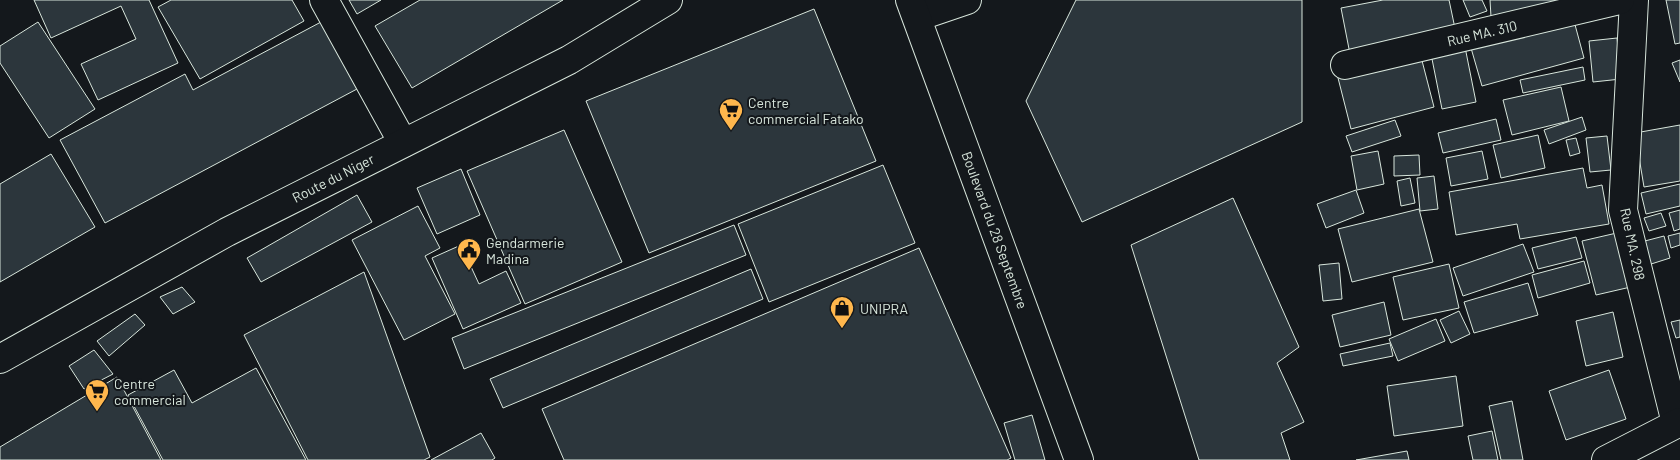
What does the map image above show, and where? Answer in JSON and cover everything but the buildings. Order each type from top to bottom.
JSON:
[{"type":"main road","points":[[324,0],[403,143]]},
{"type":"main road","name":"Route du Niger","points":[[0,359],[227,232],[569,60],[668,0]]},
{"type":"main road","points":[[914,8],[967,0]]},
{"type":"main road","name":"Rue MA. 310","points":[[1345,65],[1620,0]]},
{"type":"main road","name":"Rue MA. 298","points":[[1634,0],[1623,210],[1678,423]]},
{"type":"main road","name":"Boulevard du 28 Septembre","points":[[914,8],[1079,460]]},
{"type":"main road","points":[[1606,460],[1678,423]]},
{"type":"place","name":"Centre commercial Fatako","points":[[731,131]]},
{"type":"place","name":"Gendarmerie Madina","points":[[469,271]]},
{"type":"place","name":"UNIPRA","points":[[842,329]]},
{"type":"place","name":"Centre commercial","points":[[97,412]]}]
